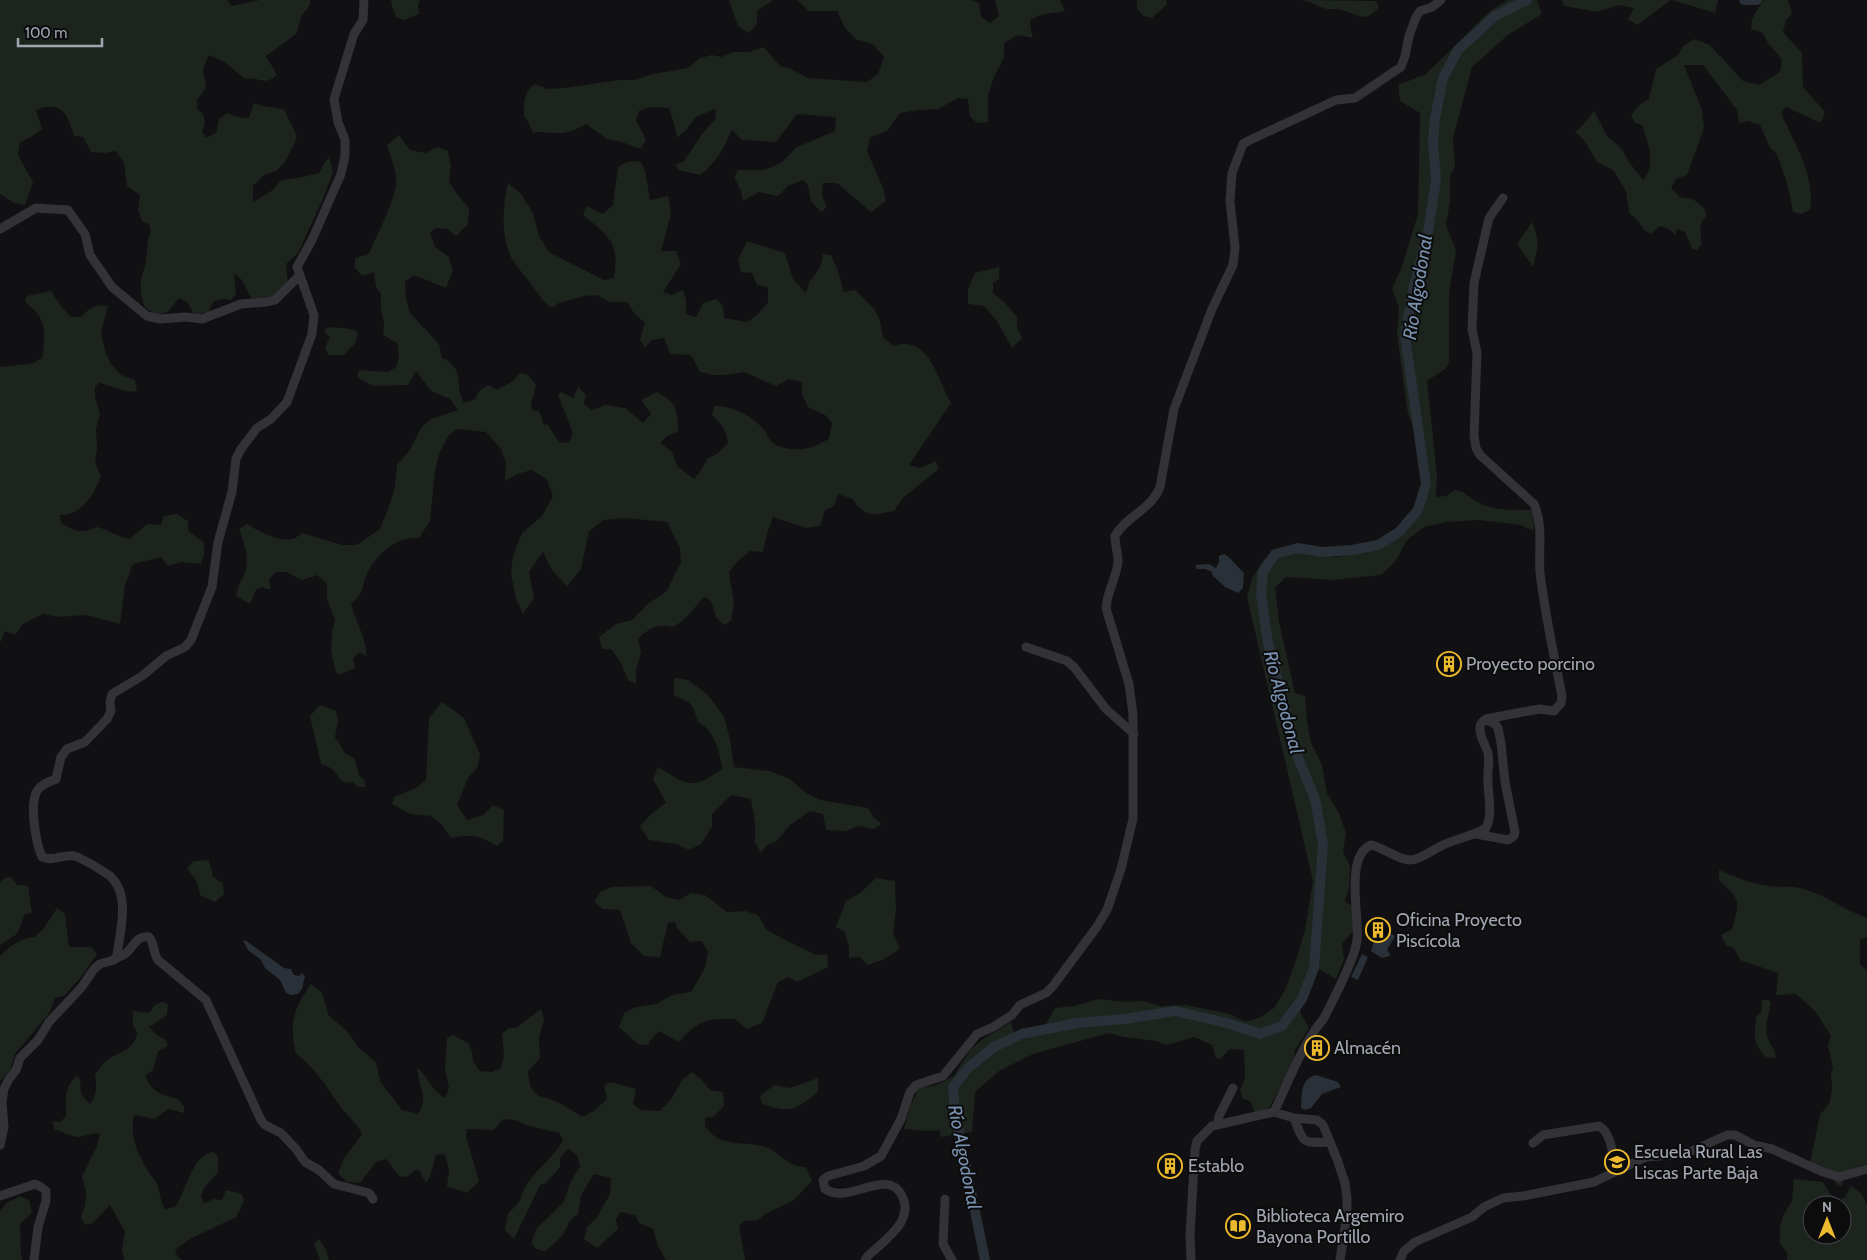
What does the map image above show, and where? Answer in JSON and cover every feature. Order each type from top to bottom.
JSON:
[{"type":"street","points":[[114,960],[117,955],[123,915],[120,891],[110,876],[76,857],[42,857],[34,832],[34,797],[41,786],[56,779],[61,757],[67,749],[85,742],[107,719],[111,711],[110,702],[112,694],[142,676],[166,656],[185,647],[191,640],[212,587],[218,542],[232,492],[236,459],[257,428],[272,419],[288,402],[312,334],[314,315],[312,305],[297,267],[312,240],[341,174],[345,156],[344,140],[338,122],[334,99],[354,34],[363,20],[364,0]]},
{"type":"street","points":[[865,1260],[896,1229],[906,1215],[906,1204],[901,1193],[896,1187],[889,1184],[832,1194],[825,1190],[823,1180],[828,1176],[864,1166],[881,1156],[901,1118],[910,1092],[916,1085],[943,1076],[977,1034],[1012,1015],[1020,1005],[1046,993],[1053,986],[1107,910],[1121,869],[1133,819],[1134,734],[1129,684],[1106,608],[1118,560],[1116,536],[1125,522],[1136,517],[1157,495],[1174,409],[1212,309],[1233,265],[1235,248],[1230,201],[1232,173],[1243,144],[1336,100],[1355,98],[1401,67],[1410,30],[1416,17],[1420,12],[1432,7],[1441,0]]},
{"type":"street","points":[[1274,1112],[1314,1030],[1324,1018],[1353,957],[1357,942],[1356,878],[1360,854],[1371,845],[1410,860],[1418,858],[1453,840],[1475,834],[1486,828],[1488,821],[1489,757],[1480,726],[1483,720],[1539,709],[1554,711],[1561,703],[1562,696],[1551,646],[1541,580],[1537,510],[1534,504],[1480,455],[1476,448],[1474,436],[1477,353],[1472,329],[1474,282],[1488,218],[1502,198]]},
{"type":"street","points":[[0,229],[36,208],[62,208],[68,210],[85,234],[90,255],[112,288],[147,316],[160,319],[186,317],[202,319],[241,304],[275,300],[299,276]]},
{"type":"street","points":[[1026,647],[1067,661],[1074,667],[1106,709],[1134,734]]},
{"type":"street","points":[[1475,834],[1508,840],[1514,836],[1515,832],[1505,782],[1502,743],[1498,728],[1486,719]]},
{"type":"street","points":[[0,1145],[4,1128],[2,1101],[4,1090],[16,1070],[20,1058],[38,1040],[49,1022],[80,988],[94,969],[100,964],[114,960],[127,952],[138,938],[142,936],[149,937],[158,960],[206,1000],[261,1120],[281,1133],[305,1162],[319,1170],[334,1184],[369,1194],[373,1199]]},
{"type":"street","points":[[1217,1125],[1219,1116],[1233,1088]]},
{"type":"street","points":[[1191,1260],[1193,1250],[1195,1150],[1197,1142],[1212,1126],[1274,1112],[1294,1118],[1317,1120],[1323,1124],[1345,1183],[1347,1198],[1347,1215],[1340,1260]]},
{"type":"street","points":[[1294,1118],[1303,1140],[1308,1142],[1330,1142]]},
{"type":"street","points":[[1532,1143],[1542,1135],[1599,1126],[1606,1132],[1616,1171]]},
{"type":"street","points":[[1400,1260],[1404,1251],[1415,1242],[1472,1217],[1494,1201],[1594,1182],[1646,1157],[1685,1154],[1727,1135],[1735,1135],[1754,1145],[1772,1149],[1839,1178],[1867,1170]]},
{"type":"street","points":[[0,1196],[34,1184],[46,1191],[46,1201],[38,1228],[34,1260]]},
{"type":"street","points":[[945,1199],[943,1244],[952,1260]]},
{"type":"street","points":[[1193,1250],[1195,1260]]},
{"type":"shaded area","points":[[0,0],[227,0],[232,6],[260,0],[310,0],[310,5],[302,15],[296,34],[266,56],[277,75],[265,81],[245,79],[223,61],[209,55],[203,68],[206,88],[197,100],[197,109],[203,114],[205,123],[202,132],[206,138],[216,133],[219,119],[228,113],[237,117],[249,118],[254,103],[284,109],[297,136],[284,163],[276,171],[264,175],[253,186],[253,202],[273,190],[280,181],[319,173],[329,156],[333,173],[298,253],[286,264],[288,282],[276,297],[266,299],[251,298],[241,279],[234,274],[236,294],[231,300],[214,301],[209,311],[195,316],[188,303],[179,298],[168,312],[156,315],[144,306],[141,294],[141,279],[151,232],[149,224],[142,221],[138,210],[140,195],[127,186],[124,163],[116,151],[104,153],[91,152],[83,137],[74,136],[69,121],[62,111],[57,108],[45,107],[36,110],[42,129],[20,142],[18,155],[33,182],[25,205],[14,203],[0,194]]},
{"type":"shaded area","points":[[391,0],[420,0],[418,5],[419,14],[404,20],[396,17]]},
{"type":"shaded area","points":[[729,0],[773,0],[757,11],[757,24],[749,33],[738,26]]},
{"type":"shaded area","points":[[797,0],[972,0],[979,3],[981,17],[990,23],[999,16],[995,0],[1060,0],[1065,11],[1040,15],[1030,20],[1033,38],[1018,35],[1004,43],[1004,57],[988,95],[988,122],[977,123],[970,116],[968,99],[958,98],[938,109],[900,113],[888,130],[870,138],[867,151],[883,188],[886,201],[871,212],[837,183],[823,183],[822,196],[827,207],[821,212],[811,201],[808,185],[803,180],[788,186],[778,196],[759,192],[743,201],[741,191],[734,177],[738,170],[764,170],[781,163],[797,147],[835,131],[836,117],[797,114],[776,142],[742,140],[732,130],[719,155],[700,175],[679,170],[675,165],[684,161],[702,134],[716,118],[715,109],[696,117],[677,138],[669,108],[650,107],[639,111],[636,120],[646,140],[640,149],[607,139],[586,124],[567,132],[533,133],[524,117],[526,94],[535,84],[547,89],[620,80],[635,80],[653,74],[688,68],[700,58],[712,55],[721,57],[734,52],[749,52],[764,47],[780,66],[791,69],[808,78],[867,82],[878,74],[884,57],[873,44],[857,40],[845,28],[837,11],[809,11]]},
{"type":"shaded area","points":[[1137,0],[1166,0],[1167,4],[1152,18],[1144,16],[1137,9]]},
{"type":"shaded area","points":[[1301,0],[1376,1],[1379,7],[1369,15],[1362,17],[1340,9],[1327,9]]},
{"type":"shaded area","points":[[1508,0],[1537,0],[1542,14],[1509,34],[1472,67],[1453,138],[1455,166],[1450,177],[1450,201],[1446,225],[1456,250],[1449,293],[1449,362],[1445,369],[1427,381],[1437,475],[1436,497],[1446,496],[1456,490],[1490,507],[1533,510],[1535,520],[1533,531],[1521,525],[1479,520],[1447,522],[1424,527],[1407,540],[1395,562],[1381,575],[1333,580],[1286,577],[1275,588],[1279,622],[1295,693],[1305,696],[1310,740],[1322,765],[1327,793],[1339,813],[1346,833],[1343,852],[1350,866],[1349,888],[1345,901],[1353,907],[1353,931],[1342,944],[1344,959],[1336,979],[1316,967],[1300,1012],[1309,1028],[1295,1050],[1293,1065],[1269,1108],[1255,1113],[1250,1101],[1243,1099],[1240,1090],[1245,1078],[1244,1050],[1230,1049],[1220,1059],[1216,1058],[1212,1045],[1194,1037],[1167,1045],[1157,1041],[1123,1037],[1109,1033],[1033,1054],[999,1071],[975,1092],[972,1132],[941,1137],[939,1130],[904,1129],[911,1104],[919,1088],[937,1085],[954,1076],[970,1050],[983,1039],[1011,1022],[1016,1041],[1040,1035],[1055,1008],[1074,1006],[1098,999],[1125,1002],[1142,1001],[1160,1006],[1186,1005],[1230,1014],[1245,1022],[1261,1017],[1274,1008],[1285,990],[1305,930],[1313,881],[1247,597],[1252,578],[1264,559],[1290,551],[1337,557],[1371,550],[1400,532],[1419,511],[1427,484],[1422,445],[1408,414],[1397,334],[1399,307],[1392,289],[1401,269],[1418,214],[1420,113],[1400,101],[1398,85],[1426,74],[1490,11]]},
{"type":"shaded area","points":[[1561,0],[1671,0],[1637,25],[1628,19],[1634,8],[1619,5],[1597,12],[1564,6]]},
{"type":"shaded area","points":[[1672,0],[1718,0],[1715,13]]},
{"type":"shaded area","points":[[1763,0],[1788,0],[1792,14],[1786,20],[1783,32],[1802,53],[1803,87],[1825,112],[1821,123],[1786,107],[1781,113],[1807,172],[1811,197],[1810,210],[1801,214],[1793,212],[1787,183],[1777,154],[1770,148],[1760,125],[1748,121],[1739,123],[1737,110],[1703,65],[1684,65],[1702,110],[1704,128],[1687,175],[1676,179],[1671,188],[1680,197],[1693,199],[1704,208],[1707,215],[1701,225],[1702,243],[1697,250],[1692,249],[1685,232],[1677,229],[1676,235],[1667,228],[1659,226],[1651,234],[1644,230],[1629,213],[1626,191],[1613,170],[1597,162],[1584,140],[1575,132],[1594,111],[1607,136],[1622,149],[1643,180],[1650,167],[1650,153],[1642,125],[1635,123],[1631,115],[1640,104],[1649,99],[1656,69],[1678,55],[1683,46],[1694,39],[1710,45],[1743,81],[1759,85],[1780,72],[1782,59],[1768,43],[1763,33],[1751,29],[1752,19]]},
{"type":"shaded area","points":[[399,135],[410,150],[426,153],[438,147],[448,151],[451,167],[449,182],[469,208],[468,224],[456,236],[447,229],[436,228],[430,233],[435,247],[449,257],[453,270],[446,288],[414,275],[405,282],[406,299],[410,313],[439,344],[442,358],[449,362],[457,372],[461,397],[464,403],[475,399],[480,390],[488,385],[497,390],[513,381],[520,373],[527,374],[536,385],[531,402],[532,410],[539,411],[544,425],[547,424],[560,443],[569,442],[573,433],[558,395],[561,392],[573,398],[578,387],[586,395],[584,404],[592,410],[605,405],[625,408],[643,423],[651,414],[641,400],[657,392],[669,400],[675,408],[678,424],[678,432],[667,436],[660,443],[672,452],[678,467],[694,479],[708,458],[717,454],[728,443],[723,428],[712,415],[714,406],[735,410],[749,417],[765,431],[774,444],[783,448],[804,449],[829,439],[832,423],[825,415],[808,407],[802,394],[802,382],[789,379],[776,386],[744,372],[714,375],[700,372],[691,355],[670,354],[664,338],[652,340],[645,348],[640,340],[645,323],[634,313],[627,302],[610,302],[597,295],[584,296],[559,303],[551,308],[514,262],[506,244],[504,226],[504,209],[508,183],[521,194],[533,213],[539,236],[549,252],[604,280],[614,278],[615,256],[610,241],[599,228],[583,215],[586,206],[603,214],[613,205],[618,167],[627,162],[640,161],[645,170],[650,200],[668,196],[671,214],[661,251],[676,251],[681,264],[663,292],[672,295],[683,290],[686,300],[686,314],[696,317],[703,303],[716,299],[723,306],[724,318],[747,322],[757,315],[768,303],[768,287],[757,285],[752,273],[741,272],[738,260],[747,241],[785,253],[793,279],[806,293],[809,282],[820,268],[823,254],[831,255],[844,292],[855,290],[875,310],[880,321],[883,337],[893,346],[906,344],[916,346],[931,361],[951,403],[909,465],[920,468],[936,461],[939,469],[903,498],[894,511],[870,514],[861,509],[853,499],[838,494],[834,506],[825,510],[820,526],[806,528],[773,517],[763,552],[750,551],[729,572],[734,604],[731,621],[724,625],[716,617],[711,601],[704,597],[683,621],[672,627],[657,626],[646,632],[638,638],[641,653],[636,670],[636,684],[628,680],[621,663],[611,649],[602,649],[599,637],[616,624],[632,620],[649,603],[667,591],[681,562],[680,548],[667,522],[625,518],[604,520],[589,531],[581,569],[567,586],[552,570],[543,552],[529,572],[534,598],[523,614],[516,599],[511,574],[513,556],[522,533],[542,516],[553,496],[547,480],[532,470],[517,474],[505,481],[506,463],[501,449],[486,432],[457,429],[449,435],[439,454],[435,471],[430,521],[419,538],[397,542],[377,558],[367,574],[361,593],[351,604],[363,636],[367,656],[359,652],[353,659],[355,668],[338,675],[331,651],[335,620],[327,600],[327,584],[317,575],[302,580],[286,572],[276,572],[269,579],[271,589],[263,587],[256,590],[250,604],[236,596],[247,565],[245,547],[239,529],[247,524],[262,533],[286,540],[296,538],[302,533],[342,545],[357,545],[380,529],[395,487],[397,465],[409,451],[421,428],[431,419],[458,410],[450,399],[431,391],[416,371],[408,385],[373,386],[357,377],[359,370],[388,372],[396,367],[399,357],[397,343],[383,335],[384,323],[381,310],[381,294],[376,287],[374,272],[362,276],[355,268],[355,258],[369,254],[391,204],[396,176],[387,145]]},
{"type":"shaded area","points":[[1532,222],[1537,244],[1533,267],[1517,244]]},
{"type":"shaded area","points":[[999,267],[999,279],[993,283],[993,293],[1017,317],[1017,327],[1022,338],[1012,348],[997,321],[984,306],[968,304],[968,289],[975,273]]},
{"type":"shaded area","points":[[51,291],[71,317],[81,317],[96,306],[108,306],[101,332],[105,351],[111,364],[121,375],[135,380],[137,391],[124,391],[100,382],[95,387],[95,397],[100,414],[96,429],[97,448],[95,462],[101,476],[95,490],[86,503],[74,512],[60,515],[61,523],[78,531],[86,531],[97,527],[130,539],[147,524],[161,525],[164,516],[176,514],[188,521],[188,531],[204,542],[204,554],[201,564],[181,562],[168,566],[161,557],[133,564],[125,585],[120,624],[85,615],[59,617],[43,614],[23,624],[15,635],[5,631],[0,643],[0,367],[34,363],[42,358],[43,326],[38,314],[25,302],[27,296]]},
{"type":"shaded area","points":[[327,327],[347,328],[358,332],[356,342],[344,355],[328,355],[325,347],[330,337],[324,332]]},
{"type":"shaded area","points":[[1224,554],[1244,573],[1243,588],[1238,593],[1225,587],[1212,575],[1212,572],[1205,569],[1197,569],[1195,565],[1209,564],[1216,568],[1219,556]]},
{"type":"shaded area","points":[[674,678],[688,680],[708,695],[724,717],[730,739],[734,767],[769,771],[790,779],[806,793],[820,800],[868,808],[874,818],[882,824],[874,829],[858,826],[846,831],[826,830],[823,814],[810,811],[790,825],[777,841],[767,845],[761,853],[755,842],[755,823],[751,799],[731,795],[712,814],[712,827],[701,844],[689,850],[676,844],[649,840],[640,826],[651,814],[666,803],[653,779],[658,767],[676,778],[690,783],[703,780],[722,769],[718,748],[712,736],[698,722],[695,711],[690,704],[674,695]]},
{"type":"shaded area","points":[[442,702],[464,718],[480,754],[477,768],[468,778],[457,805],[467,820],[483,815],[493,805],[504,810],[503,841],[497,846],[475,836],[451,838],[440,823],[431,816],[410,814],[392,804],[394,797],[416,788],[426,780],[429,718]]},
{"type":"shaded area","points":[[320,705],[336,711],[338,721],[335,737],[345,753],[355,759],[359,775],[365,781],[365,787],[358,787],[353,782],[340,780],[332,769],[321,764],[310,716]]},
{"type":"shaded area","points":[[209,860],[213,877],[223,883],[224,894],[215,902],[200,895],[197,882],[187,868],[194,861]]},
{"type":"shaded area","points":[[1719,870],[1757,884],[1804,889],[1867,918],[1867,937],[1860,940],[1860,964],[1867,970],[1867,1164],[1852,1168],[1844,1174],[1842,1186],[1836,1184],[1830,1170],[1813,1173],[1810,1163],[1820,1115],[1830,1102],[1832,1088],[1831,1073],[1833,1068],[1828,1045],[1831,1036],[1815,1011],[1796,994],[1776,995],[1778,973],[1740,960],[1734,948],[1726,945],[1721,935],[1732,929],[1737,902],[1731,892],[1719,881]]},
{"type":"shaded area","points":[[10,876],[17,885],[28,886],[32,913],[25,914],[17,934],[0,945],[0,884],[2,880]]},
{"type":"shaded area","points":[[876,878],[895,881],[896,911],[893,933],[900,949],[884,959],[868,965],[860,957],[849,958],[849,947],[844,931],[836,927],[846,901],[860,893]]},
{"type":"shaded area","points":[[651,886],[666,897],[679,900],[691,893],[705,895],[727,912],[745,911],[758,915],[766,929],[787,941],[816,955],[827,954],[828,967],[797,982],[789,977],[778,982],[762,1023],[747,1029],[735,1019],[710,1020],[692,1029],[679,1042],[659,1031],[648,1045],[638,1044],[619,1027],[624,1013],[636,1007],[657,1004],[672,995],[691,992],[705,968],[708,952],[702,941],[690,942],[677,928],[675,922],[668,923],[660,957],[644,956],[631,943],[620,910],[603,909],[594,902],[600,892],[611,887]]},
{"type":"shaded area","points":[[57,908],[65,914],[69,947],[91,947],[97,954],[82,976],[64,996],[55,998],[50,1012],[15,1054],[10,1070],[0,1081],[0,956],[16,943],[35,937],[44,928]]},
{"type":"shaded area","points":[[1390,933],[1395,936],[1387,950],[1390,956],[1382,958],[1371,951],[1376,934]]},
{"type":"shaded area","points":[[245,940],[284,968],[291,969],[294,975],[299,976],[302,973],[305,976],[302,989],[298,994],[291,995],[286,993],[280,980],[265,968],[261,960],[248,950],[243,941]]},
{"type":"shaded area","points":[[1362,954],[1368,957],[1358,980],[1351,977]]},
{"type":"shaded area","points":[[311,984],[322,993],[329,1016],[347,1031],[360,1049],[376,1062],[380,1081],[402,1110],[418,1114],[421,1107],[423,1096],[418,1068],[445,1098],[449,1088],[445,1069],[447,1038],[453,1035],[468,1043],[472,1051],[473,1061],[480,1071],[492,1072],[501,1068],[503,1062],[502,1034],[509,1028],[516,1028],[541,1009],[544,1020],[539,1037],[540,1058],[528,1072],[530,1086],[538,1096],[555,1101],[582,1117],[594,1111],[607,1099],[604,1086],[610,1082],[636,1089],[633,1104],[641,1110],[660,1111],[672,1098],[682,1080],[692,1072],[710,1090],[723,1092],[724,1106],[713,1117],[705,1118],[705,1126],[713,1135],[726,1141],[766,1147],[792,1164],[806,1167],[812,1181],[794,1200],[757,1220],[745,1221],[739,1225],[745,1260],[666,1260],[658,1246],[653,1229],[639,1223],[635,1215],[620,1212],[616,1220],[618,1229],[597,1248],[584,1239],[587,1227],[597,1217],[610,1194],[611,1178],[594,1174],[581,1195],[578,1214],[570,1221],[562,1236],[545,1252],[535,1248],[531,1243],[537,1228],[563,1203],[571,1181],[580,1166],[577,1155],[568,1149],[560,1158],[560,1167],[546,1183],[540,1185],[514,1239],[505,1230],[508,1213],[520,1201],[530,1180],[563,1140],[559,1133],[529,1126],[515,1120],[503,1119],[494,1130],[467,1129],[466,1136],[479,1181],[467,1193],[447,1186],[449,1170],[445,1154],[436,1155],[430,1177],[426,1183],[419,1170],[415,1170],[407,1177],[399,1176],[386,1159],[376,1162],[360,1183],[347,1182],[338,1174],[343,1160],[362,1134],[315,1071],[296,1054],[294,1043],[293,1025],[296,1009]]},
{"type":"shaded area","points":[[1762,1000],[1769,1000],[1771,1003],[1767,1031],[1776,1058],[1766,1057],[1756,1043],[1756,1017],[1761,1013]]},
{"type":"shaded area","points":[[162,1002],[168,1004],[167,1015],[149,1027],[158,1036],[165,1039],[168,1046],[158,1051],[153,1070],[145,1076],[151,1086],[158,1092],[178,1099],[184,1107],[184,1113],[168,1109],[155,1119],[134,1115],[133,1131],[138,1153],[157,1183],[165,1209],[175,1207],[194,1167],[199,1160],[213,1152],[218,1156],[218,1172],[204,1188],[201,1197],[204,1203],[214,1199],[222,1200],[226,1190],[242,1194],[244,1201],[236,1217],[190,1239],[177,1248],[175,1254],[182,1260],[124,1260],[122,1249],[125,1232],[110,1205],[93,1223],[85,1225],[81,1217],[85,1205],[86,1192],[82,1177],[97,1146],[100,1133],[79,1137],[72,1136],[54,1129],[53,1121],[60,1122],[66,1116],[67,1090],[77,1076],[80,1079],[81,1094],[90,1104],[95,1094],[95,1075],[99,1069],[107,1060],[128,1048],[135,1039],[137,1032],[133,1026],[133,1011],[149,1013],[155,1005]]},
{"type":"shaded area","points":[[1316,1075],[1338,1082],[1341,1087],[1322,1094],[1311,1108],[1305,1110],[1301,1108],[1304,1084]]},
{"type":"shaded area","points":[[818,1078],[818,1092],[798,1106],[780,1109],[762,1104],[760,1096],[774,1085],[790,1088]]},
{"type":"shaded area","points":[[1794,1179],[1823,1182],[1831,1195],[1802,1195],[1802,1245],[1852,1245],[1852,1195],[1846,1195],[1851,1186],[1861,1193],[1867,1205],[1867,1260],[1787,1260],[1787,1253],[1780,1243],[1780,1226],[1784,1214],[1792,1201]]},
{"type":"shaded area","points":[[20,1196],[29,1200],[32,1213],[20,1224],[22,1260],[0,1260],[0,1212],[5,1204]]},
{"type":"shaded area","points":[[319,1239],[326,1250],[329,1260],[320,1260],[314,1243]]},
{"type":"waterway","name":"Río Algodonal","points":[[985,1260],[955,1113],[953,1087],[968,1068],[994,1047],[1022,1034],[1077,1023],[1125,1019],[1175,1011],[1227,1023],[1260,1034],[1282,1026],[1302,999],[1314,968],[1323,844],[1315,799],[1296,753],[1268,643],[1261,594],[1263,572],[1275,554],[1298,548],[1322,552],[1352,550],[1378,545],[1399,532],[1418,510],[1426,484],[1405,336],[1413,290],[1428,232],[1436,180],[1433,142],[1435,118],[1443,78],[1458,50],[1495,16],[1527,0]]},
{"type":"waterway","name":"Río Algodonal","points":[[1744,0],[1757,0]]},
{"type":"place","name":"Proyecto porcino","points":[[1449,664]]},
{"type":"place","name":"Oficina Proyecto Piscícola","points":[[1378,930]]},
{"type":"place","name":"Almacén","points":[[1317,1048]]},
{"type":"place","name":"Escuela Rural Las Liscas Parte Baja","points":[[1617,1162]]},
{"type":"place","name":"Establo","points":[[1170,1166]]},
{"type":"place","name":"Biblioteca Argemiro Bayona Portillo","points":[[1238,1226]]}]
